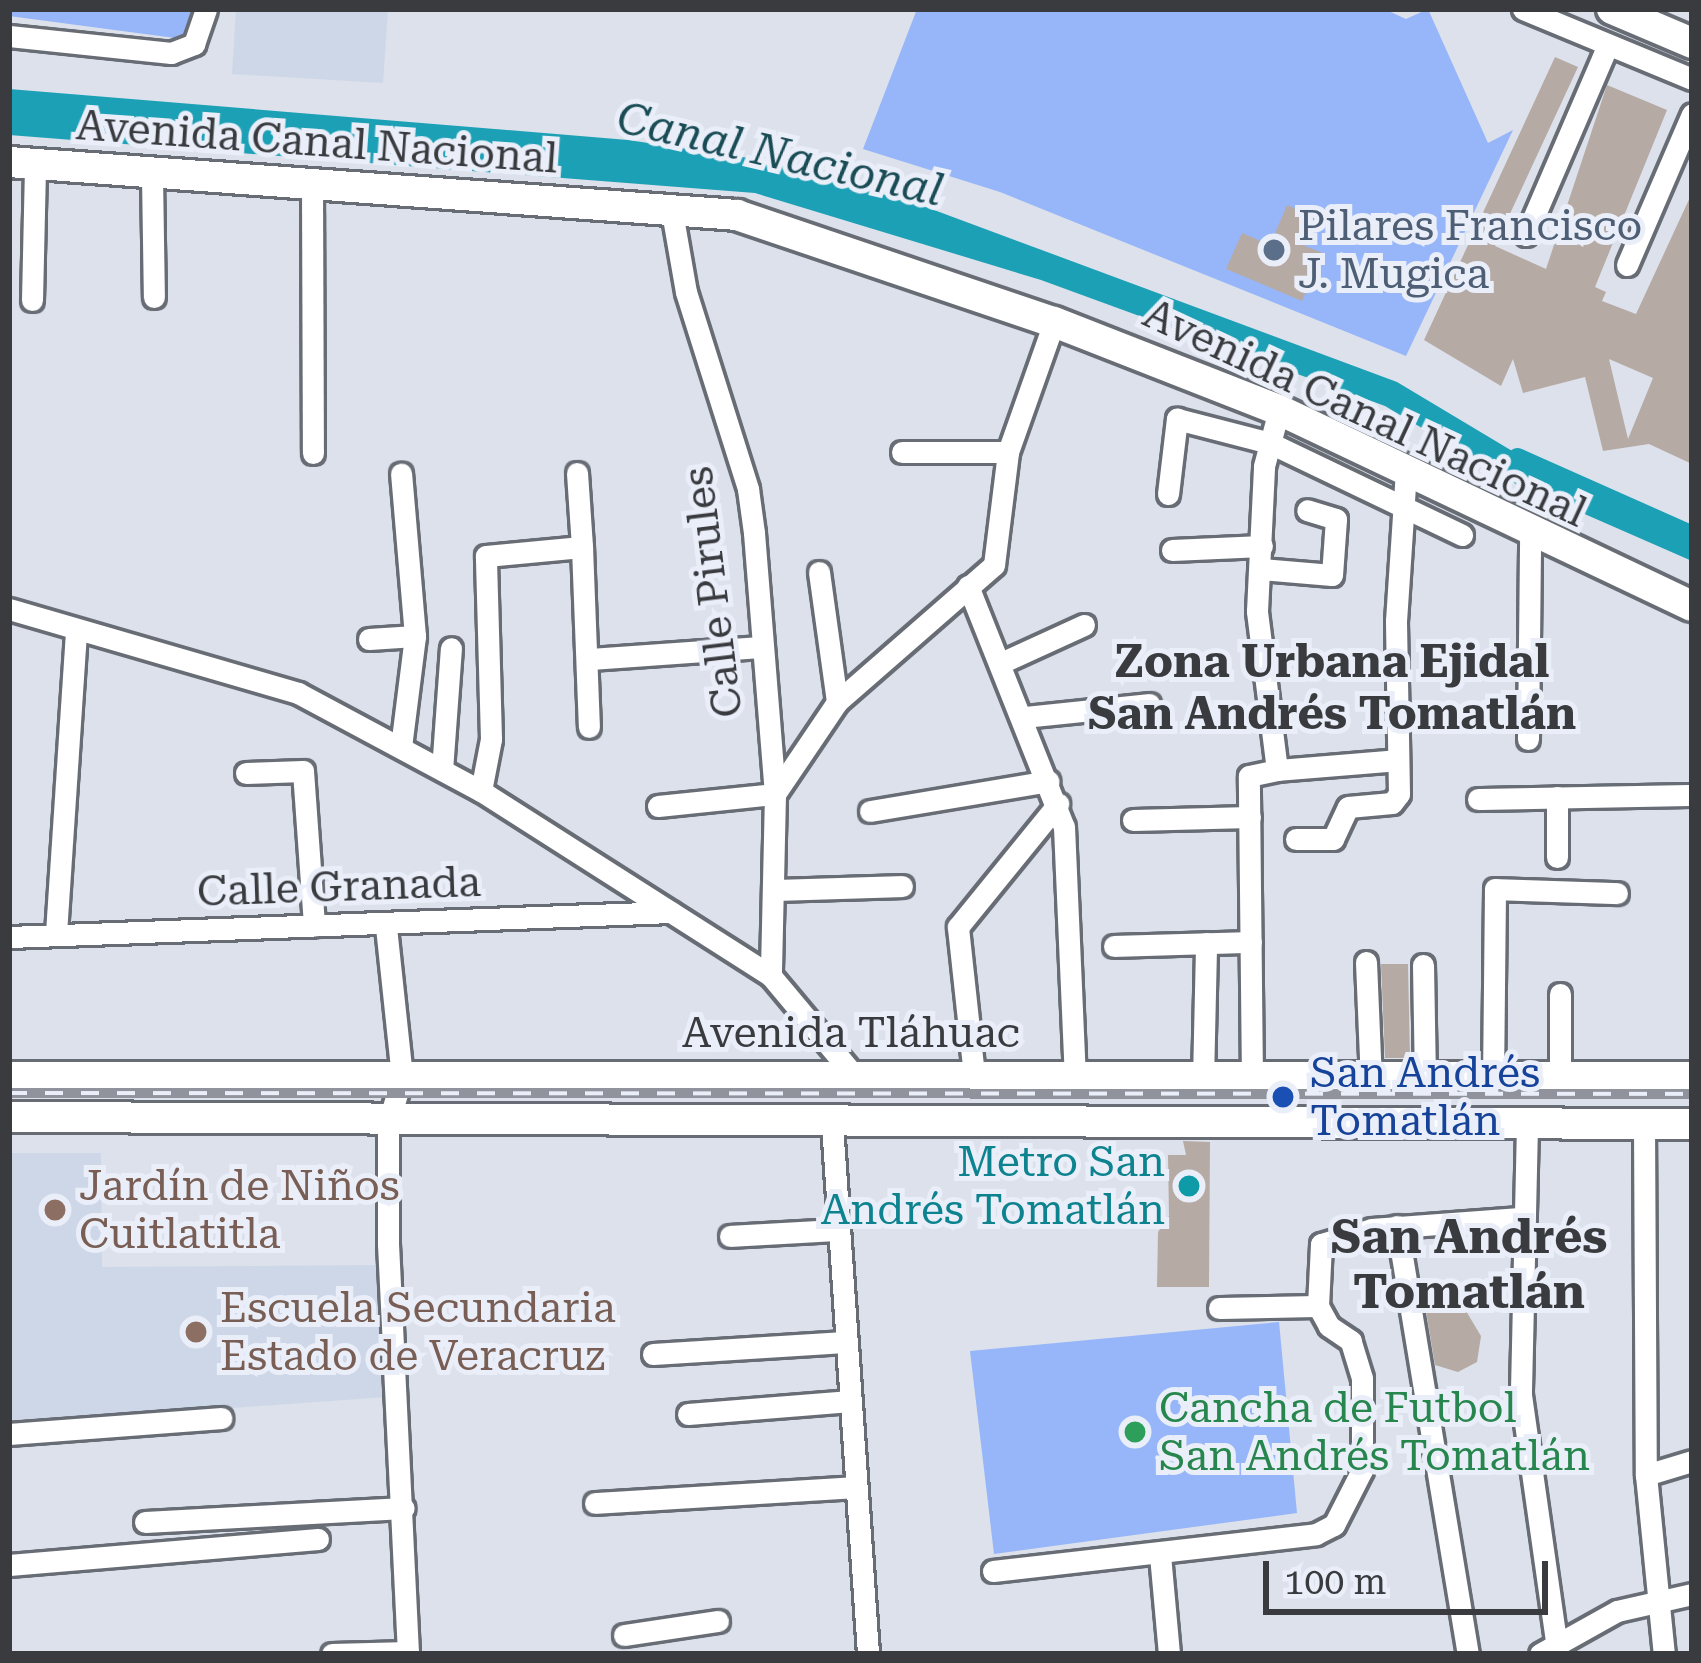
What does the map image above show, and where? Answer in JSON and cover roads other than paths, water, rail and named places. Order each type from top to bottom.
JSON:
[{"type":"main road","points":[[1612,9],[1647,16],[1692,43]]},
{"type":"main road","name":"Avenida Canal Nacional","points":[[22,163],[152,176],[671,206],[736,214],[1054,322],[1279,410],[1403,486],[1692,607]]},
{"type":"main road","name":"Avenida Tláhuac","points":[[9,1077],[852,1073],[1371,1082],[1692,1077]]},
{"type":"main road","points":[[1018,1076],[1018,1124]]},
{"type":"main road","points":[[9,1117],[388,1124],[1692,1124]]},
{"type":"street","points":[[9,36],[171,53],[194,44],[206,9]]},
{"type":"street","points":[[1522,9],[1692,80]]},
{"type":"street","points":[[1526,236],[1608,45]]},
{"type":"street","points":[[1628,265],[1692,114]]},
{"type":"street","points":[[22,163],[32,300]]},
{"type":"street","points":[[152,176],[154,298]]},
{"type":"street","points":[[312,185],[313,453]]},
{"type":"street","name":"Calle Pirules","points":[[671,206],[686,292],[748,489],[775,794],[778,890],[771,976]]},
{"type":"street","points":[[658,806],[775,794],[837,702],[999,555],[1008,452],[1054,322]]},
{"type":"street","points":[[1277,770],[1258,641],[1270,442],[1279,410]]},
{"type":"street","points":[[1168,494],[1177,418],[1270,442],[1403,486],[1462,535]]},
{"type":"street","points":[[902,452],[1008,452]]},
{"type":"street","points":[[577,473],[590,659],[589,727]]},
{"type":"street","points":[[400,747],[415,636],[401,474]]},
{"type":"street","points":[[1296,839],[1333,839],[1350,806],[1397,800],[1403,486]]},
{"type":"street","points":[[1172,550],[1262,558],[1332,574],[1336,519],[1307,510]]},
{"type":"street","points":[[1528,739],[1530,536]]},
{"type":"street","points":[[481,790],[491,739],[486,556],[582,548]]},
{"type":"street","points":[[819,572],[837,702]]},
{"type":"street","points":[[968,586],[1058,804],[1075,1076]]},
{"type":"street","points":[[9,609],[298,693],[481,790],[771,976],[852,1073]]},
{"type":"street","points":[[1003,662],[1084,625]]},
{"type":"street","points":[[56,933],[76,631]]},
{"type":"street","points":[[370,639],[415,636]]},
{"type":"street","points":[[590,659],[761,647]]},
{"type":"street","points":[[442,770],[452,648]]},
{"type":"street","points":[[1024,717],[1149,704]]},
{"type":"street","points":[[1252,1080],[1251,772],[1398,760]]},
{"type":"street","points":[[247,773],[303,772],[314,926]]},
{"type":"street","points":[[870,811],[1049,781]]},
{"type":"street","points":[[1478,799],[1692,795]]},
{"type":"street","points":[[1557,797],[1557,857]]},
{"type":"street","points":[[974,1075],[958,927],[998,868],[1058,804]]},
{"type":"street","points":[[1133,820],[1250,821]]},
{"type":"street","points":[[778,890],[902,886]]},
{"type":"street","points":[[1493,1082],[1496,890],[1617,892]]},
{"type":"street","name":"Calle Granada","points":[[9,937],[671,912]]},
{"type":"street","points":[[332,1654],[408,1653],[388,1124],[402,1077],[386,926]]},
{"type":"street","points":[[1114,946],[1251,942]]},
{"type":"street","points":[[1203,1080],[1206,943]]},
{"type":"street","points":[[1366,962],[1371,1082]]},
{"type":"street","points":[[1423,965],[1425,1082]]},
{"type":"street","points":[[1560,994],[1561,1081]]},
{"type":"street","points":[[832,1124],[868,1654]]},
{"type":"street","points":[[1644,1124],[1646,1475],[1664,1654]]},
{"type":"street","points":[[1527,1125],[1520,1218],[1521,1395],[1551,1650],[1659,1596],[1692,1594]]},
{"type":"street","points":[[993,1571],[1316,1534],[1348,1508],[1362,1470],[1362,1378],[1351,1341],[1329,1326],[1318,1306],[1321,1244],[1397,1226],[1520,1218]]},
{"type":"street","points":[[1397,1226],[1468,1654]]},
{"type":"street","points":[[730,1236],[838,1230]]},
{"type":"street","points":[[1219,1308],[1318,1306]]},
{"type":"street","points":[[653,1354],[845,1342]]},
{"type":"street","points":[[688,1414],[850,1401]]},
{"type":"street","points":[[9,1434],[221,1418]]},
{"type":"street","points":[[1646,1475],[1692,1461]]},
{"type":"street","points":[[595,1503],[855,1486]]},
{"type":"street","points":[[145,1522],[404,1508]]},
{"type":"street","points":[[9,1565],[318,1539]]},
{"type":"street","points":[[1160,1555],[1169,1654]]},
{"type":"street","points":[[624,1635],[663,1642],[718,1621]]},
{"type":"waterway","name":"Canal Nacional","points":[[1517,458],[1692,536]]},
{"type":"railway","points":[[9,1093],[1692,1094]]},
{"type":"place","name":"Pilares Francisco J. Mugica","points":[[1274,250]]},
{"type":"place","name":"San Andrés Tomatlán","points":[[1283,1097]]},
{"type":"place","name":"Metro San Andrés Tomatlán","points":[[1189,1186]]},
{"type":"place","name":"Jardín de Niños Cuitlatitla","points":[[55,1210]]},
{"type":"place","name":"Escuela Secundaria Estado de Veracruz","points":[[196,1332]]},
{"type":"place","name":"Cancha de Futbol San Andrés Tomatlán","points":[[1135,1432]]},
{"type":"district","name":"Zona Urbana Ejidal San Andrés Tomatlán","points":[[1332,688]]},
{"type":"district","name":"San Andrés Tomatlán","points":[[1469,1264]]}]
